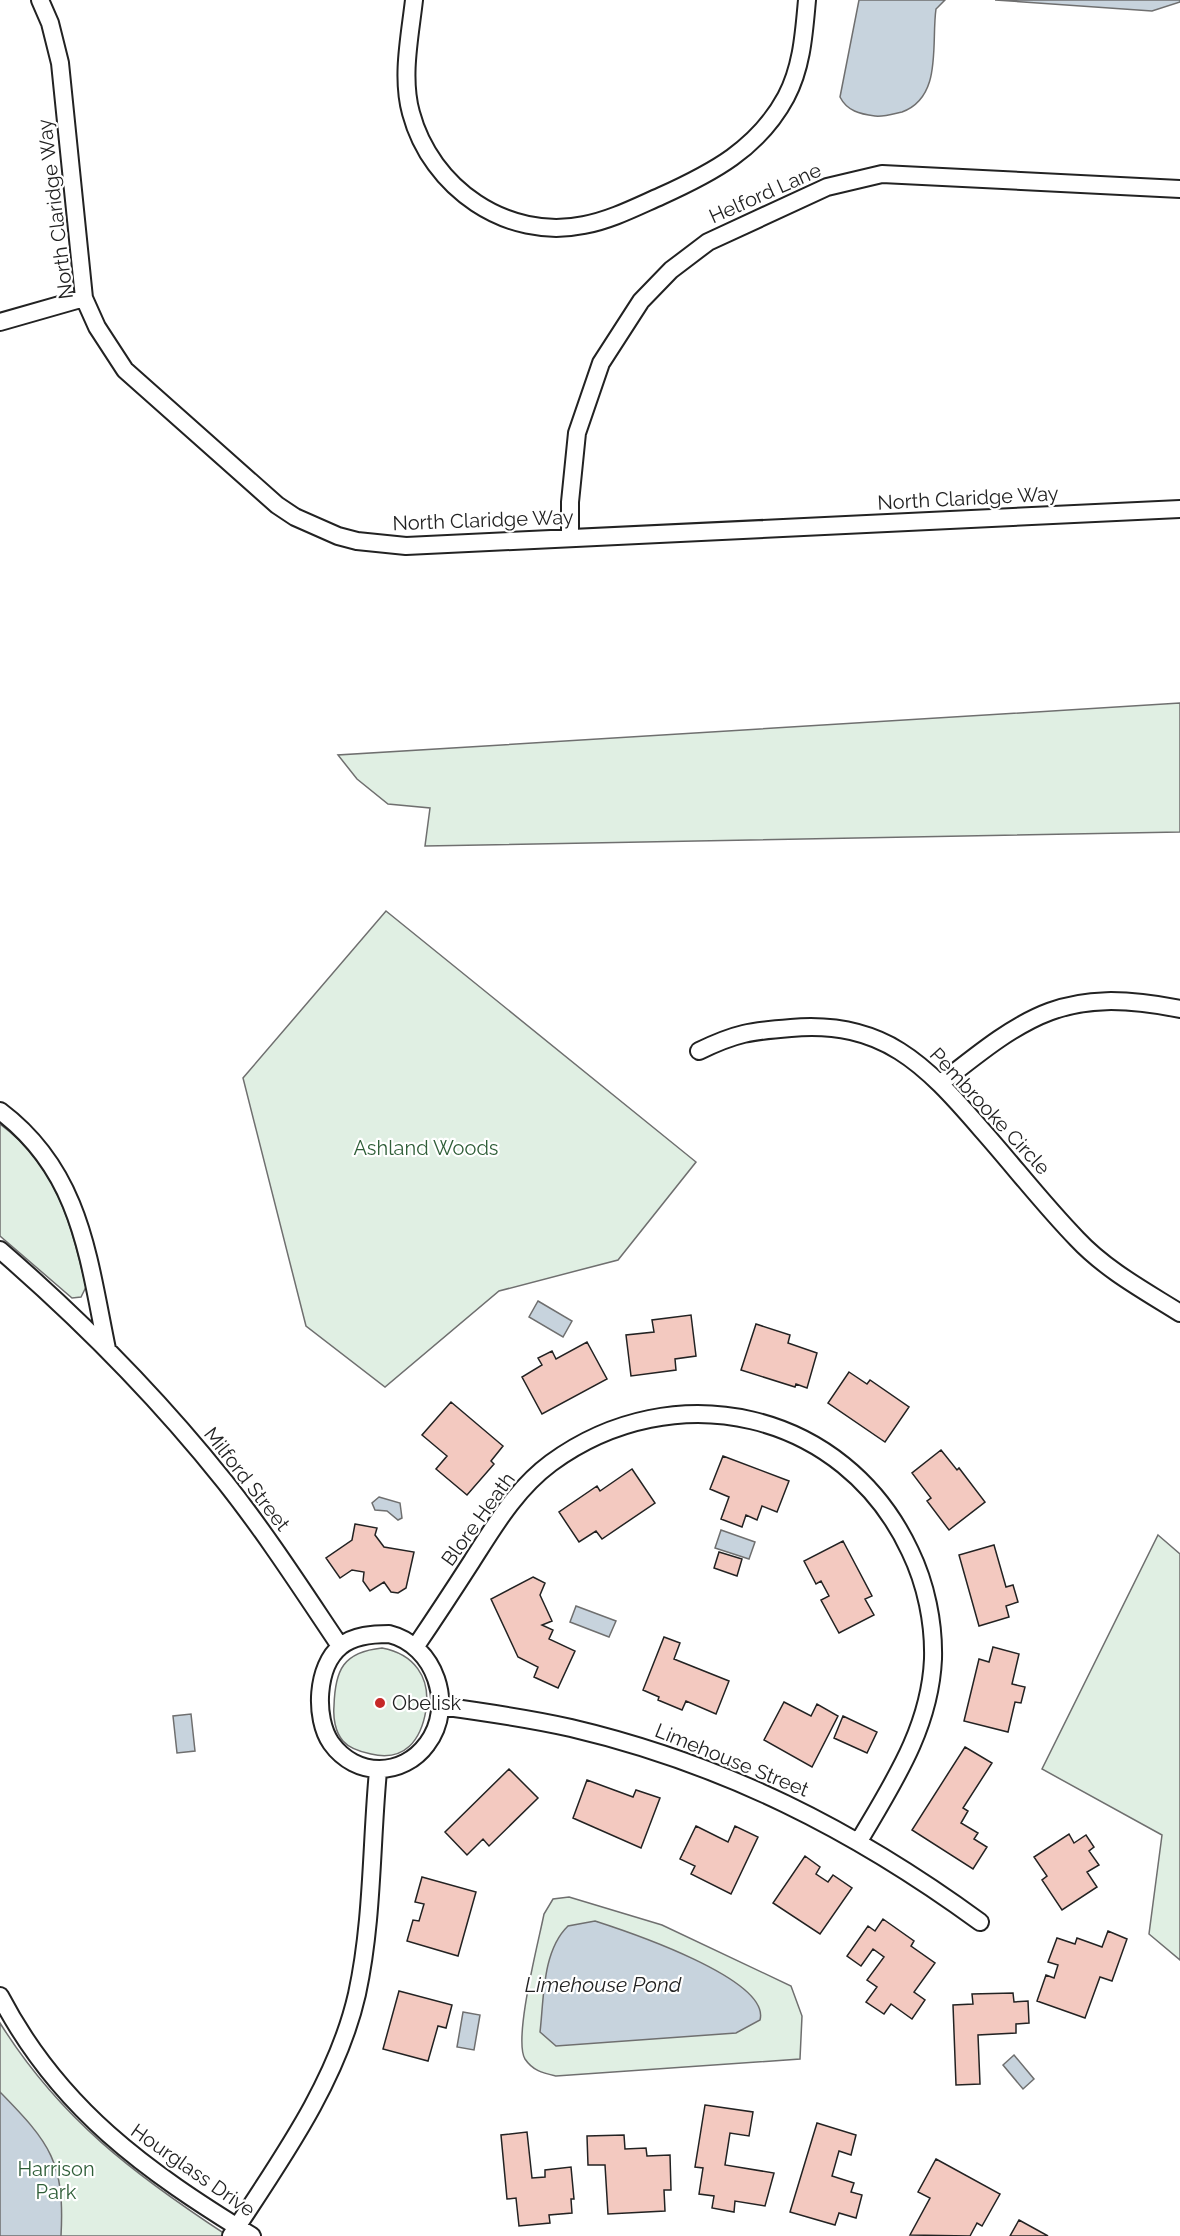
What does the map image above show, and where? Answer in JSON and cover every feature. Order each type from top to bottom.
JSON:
[{"type":"street","name":"North Claridge Way","points":[[40,0],[50,23],[60,63],[84,298],[113,354],[141,387],[277,505],[295,517],[338,536],[380,544],[406,546],[1180,509]]},
{"type":"street","name":"Helford Lane","points":[[414,0],[407,66],[407,92],[411,113],[428,153],[450,182],[480,206],[513,221],[550,228],[582,226],[614,216],[716,170],[744,150],[766,127],[787,96],[801,51],[807,0]]},
{"type":"street","name":"Helford Lane","points":[[570,538],[570,502],[577,433],[601,363],[626,321],[648,293],[671,270],[708,242],[827,187],[882,174],[1180,189]]},
{"type":"street","points":[[0,322],[84,298]]},
{"type":"street","points":[[941,1083],[994,1040],[1050,1011],[1111,1001],[1180,1009]]},
{"type":"street","name":"Pembrooke Circle","points":[[699,1051],[744,1032],[813,1026],[836,1027],[864,1033],[904,1052],[941,1083],[1077,1240],[1108,1266],[1180,1313]]},
{"type":"street","points":[[0,1111],[21,1128],[46,1155],[71,1200],[82,1232],[107,1350]]},
{"type":"street","name":"Milford Street","points":[[0,1250],[107,1350],[161,1406],[225,1482],[277,1551],[340,1646]]},
{"type":"street","name":"Blore Heath","points":[[416,1646],[520,1492],[549,1465],[584,1442],[603,1432],[639,1419],[689,1413],[729,1415],[788,1432],[820,1449],[854,1475],[888,1512],[915,1561],[927,1603],[933,1658],[930,1690],[922,1721],[906,1758],[859,1841]]},
{"type":"street","points":[[380,1634],[404,1638],[416,1646],[430,1663],[440,1706],[434,1730],[421,1752],[405,1764],[378,1770],[352,1762],[331,1743],[322,1721],[322,1682],[326,1670],[340,1646],[362,1636],[380,1634]]},
{"type":"street","name":"Limehouse Street","points":[[440,1706],[569,1727],[656,1751],[767,1793],[859,1841],[980,1922]]},
{"type":"street","points":[[234,2231],[298,2130],[324,2082],[343,2038],[356,1996],[367,1931],[378,1770]]},
{"type":"street","name":"Hourglass Drive","points":[[0,1996],[43,2064],[88,2117],[149,2169],[234,2231],[252,2236]]},
{"type":"green space","points":[[1180,703],[1180,832],[425,846],[430,808],[388,804],[357,779],[338,755]]},
{"type":"green space","name":"Ashland Woods","points":[[386,911],[696,1162],[618,1260],[499,1291],[385,1387],[306,1326],[243,1078]]},
{"type":"green space","points":[[0,1124],[35,1158],[58,1197],[74,1240],[86,1287],[81,1297],[72,1298],[0,1236]]},
{"type":"green space","points":[[1158,1535],[1180,1554],[1180,1960],[1149,1934],[1162,1835],[1042,1769]]},
{"type":"green space","points":[[382,1648],[403,1656],[418,1669],[423,1677],[427,1698],[424,1721],[415,1739],[402,1752],[383,1756],[360,1751],[346,1744],[336,1729],[334,1720],[336,1682],[344,1665],[358,1654]]},
{"type":"green space","points":[[569,1897],[662,1925],[791,1986],[802,2016],[800,2059],[556,2076],[535,2069],[525,2059],[522,2048],[524,2011],[544,1914],[553,1899]]},
{"type":"green space","name":"Harrison Park","points":[[0,2023],[48,2088],[102,2143],[162,2190],[228,2236],[0,2236]]},
{"type":"water","points":[[859,0],[945,0],[936,9],[934,53],[929,82],[924,94],[915,105],[902,112],[882,116],[864,114],[850,109],[840,97]]},
{"type":"water","points":[[995,0],[1180,0],[1180,2],[1152,11]]},
{"type":"water","points":[[538,1301],[572,1321],[563,1337],[529,1317]]},
{"type":"water","points":[[379,1497],[400,1503],[402,1518],[398,1520],[387,1511],[375,1510],[372,1503]]},
{"type":"water","points":[[721,1530],[755,1542],[749,1559],[715,1548]]},
{"type":"water","points":[[576,1606],[616,1621],[609,1637],[570,1622]]},
{"type":"water","points":[[191,1714],[195,1751],[177,1753],[173,1716]]},
{"type":"water","name":"Limehouse Pond","points":[[595,1921],[664,1946],[721,1973],[743,1989],[757,2004],[760,2020],[736,2033],[556,2046],[540,2032],[546,1976],[553,1948],[559,1936],[568,1926]]},
{"type":"water","points":[[463,2012],[480,2015],[474,2050],[457,2047]]},
{"type":"water","points":[[1014,2055],[1034,2079],[1023,2089],[1003,2065]]},
{"type":"water","points":[[0,2092],[31,2126],[51,2155],[60,2189],[61,2236],[0,2236]]},
{"type":"building","points":[[691,1315],[696,1356],[675,1359],[676,1370],[631,1376],[626,1335],[654,1332],[652,1320]]},
{"type":"building","points":[[756,1324],[790,1335],[788,1343],[817,1353],[807,1388],[796,1384],[795,1387],[741,1370]]},
{"type":"building","points":[[587,1342],[607,1379],[542,1414],[522,1377],[542,1365],[538,1358],[552,1351],[556,1359]]},
{"type":"building","points":[[849,1372],[867,1384],[870,1380],[909,1407],[885,1442],[828,1403]]},
{"type":"building","points":[[451,1402],[503,1446],[491,1461],[494,1464],[467,1495],[436,1469],[447,1456],[422,1435]]},
{"type":"building","points":[[941,1450],[957,1470],[959,1468],[985,1502],[949,1530],[927,1501],[931,1498],[912,1473]]},
{"type":"building","points":[[723,1456],[789,1481],[777,1512],[762,1506],[757,1520],[746,1515],[742,1527],[721,1519],[729,1497],[710,1489]]},
{"type":"building","points":[[632,1469],[655,1503],[602,1539],[596,1531],[579,1542],[559,1512],[597,1486],[600,1491]]},
{"type":"building","points":[[355,1524],[377,1528],[375,1535],[384,1547],[414,1552],[406,1588],[398,1593],[391,1592],[384,1582],[370,1591],[363,1581],[364,1572],[352,1570],[340,1578],[326,1558],[352,1540]]},
{"type":"building","points":[[843,1541],[872,1596],[865,1599],[874,1615],[839,1633],[821,1600],[829,1596],[821,1581],[816,1584],[804,1561]]},
{"type":"building","points":[[994,1545],[1006,1587],[1013,1585],[1018,1602],[1006,1606],[1009,1617],[979,1626],[959,1555]]},
{"type":"building","points":[[719,1552],[742,1559],[737,1576],[714,1568]]},
{"type":"building","points":[[533,1577],[545,1583],[540,1595],[552,1621],[542,1625],[553,1630],[549,1639],[575,1651],[558,1688],[534,1677],[538,1667],[518,1657],[491,1599]]},
{"type":"building","points":[[664,1637],[680,1643],[674,1659],[729,1681],[716,1714],[686,1701],[682,1710],[658,1700],[659,1697],[643,1690]]},
{"type":"building","points":[[993,1647],[1019,1654],[1012,1684],[1025,1687],[1021,1703],[1015,1702],[1008,1732],[964,1721],[979,1659],[989,1662]]},
{"type":"building","points":[[784,1702],[811,1716],[817,1704],[838,1716],[812,1767],[764,1740]]},
{"type":"building","points":[[843,1716],[877,1732],[867,1753],[834,1738]]},
{"type":"building","points":[[965,1747],[992,1763],[963,1808],[968,1811],[961,1823],[978,1833],[974,1839],[987,1847],[973,1869],[912,1830]]},
{"type":"building","points":[[509,1769],[538,1798],[489,1846],[483,1839],[467,1855],[445,1832]]},
{"type":"building","points":[[587,1780],[633,1797],[636,1790],[660,1798],[641,1848],[573,1818]]},
{"type":"building","points":[[696,1826],[728,1842],[735,1826],[758,1837],[731,1894],[691,1874],[695,1866],[680,1859]]},
{"type":"building","points":[[1069,1834],[1074,1843],[1086,1835],[1094,1847],[1089,1851],[1099,1865],[1087,1872],[1097,1887],[1062,1910],[1042,1880],[1047,1876],[1034,1857]]},
{"type":"building","points":[[805,1856],[820,1867],[816,1874],[828,1882],[833,1875],[852,1888],[820,1934],[773,1903]]},
{"type":"building","points":[[422,1877],[476,1892],[458,1956],[407,1941],[413,1920],[419,1921],[424,1904],[415,1902]]},
{"type":"building","points":[[883,1919],[914,1941],[911,1946],[935,1963],[914,1992],[925,2000],[912,2019],[891,2004],[884,2014],[866,2002],[877,1987],[867,1980],[884,1957],[873,1949],[861,1966],[847,1956],[868,1926],[875,1931]]},
{"type":"building","points":[[1108,1931],[1127,1939],[1112,1981],[1100,1977],[1085,2018],[1037,2001],[1046,1975],[1054,1978],[1058,1965],[1048,1962],[1057,1938],[1075,1944],[1077,1938],[1102,1947]]},
{"type":"building","points":[[399,1991],[452,2005],[446,2028],[438,2026],[428,2061],[383,2049]]},
{"type":"building","points":[[1013,1993],[1014,2002],[1028,2001],[1029,2023],[1016,2024],[1016,2033],[978,2035],[980,2084],[956,2085],[953,2005],[973,2004],[972,1994]]},
{"type":"building","points":[[705,2105],[753,2112],[749,2136],[730,2133],[725,2165],[774,2173],[765,2206],[735,2201],[734,2212],[712,2208],[714,2196],[699,2194],[703,2168],[695,2167]]},
{"type":"building","points":[[817,2123],[856,2135],[851,2155],[839,2151],[832,2176],[854,2183],[851,2192],[862,2195],[856,2218],[839,2213],[835,2225],[790,2212]]},
{"type":"building","points":[[527,2132],[532,2178],[545,2177],[545,2170],[571,2167],[574,2199],[571,2199],[572,2213],[549,2215],[550,2223],[519,2226],[516,2198],[507,2199],[501,2135]]},
{"type":"building","points":[[624,2135],[625,2149],[646,2148],[647,2156],[670,2155],[671,2190],[664,2190],[665,2211],[608,2214],[605,2165],[588,2165],[587,2136]]},
{"type":"building","points":[[936,2159],[1000,2194],[982,2226],[977,2223],[970,2236],[910,2235],[930,2198],[918,2192]]},
{"type":"building","points":[[1019,2220],[1048,2236],[1010,2236]]},
{"type":"place","name":"Obelisk","points":[[380,1703]]}]
